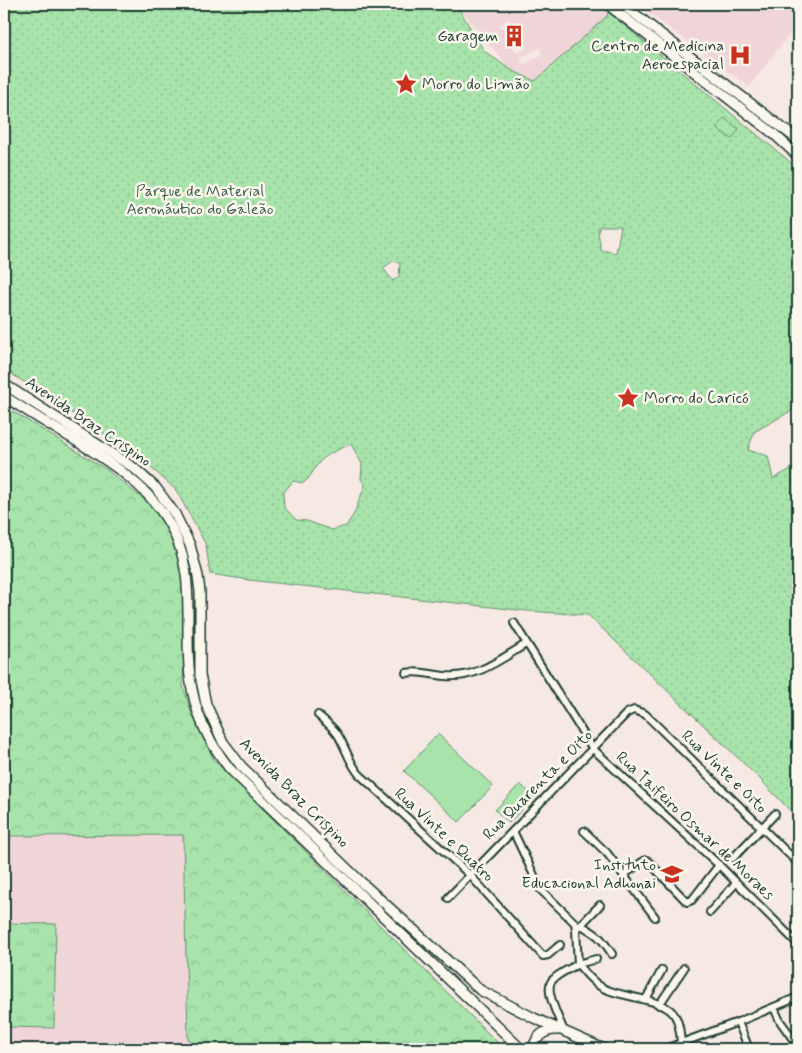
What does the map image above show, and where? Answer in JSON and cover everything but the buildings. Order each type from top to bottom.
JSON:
[{"type":"main road","points":[[608,4],[774,134],[798,156]]},
{"type":"main road","points":[[622,4],[798,140]]},
{"type":"main road","name":"Avenida Braz Crispino","points":[[4,384],[134,468],[156,488],[175,514],[190,545],[198,576],[200,592],[200,675],[206,704],[223,742],[241,766],[361,882],[480,990],[562,1031],[604,1049]]},
{"type":"main road","name":"Avenida Braz Crispino","points":[[4,396],[120,469],[143,490],[166,518],[180,548],[189,587],[190,675],[196,706],[208,739],[230,769],[520,1049]]},
{"type":"main road","points":[[533,1049],[536,1041],[544,1032],[555,1029],[562,1031]]},
{"type":"street","name":"Rua Taifeiro Osmar de Moraes","points":[[514,623],[593,749],[719,865],[798,944]]},
{"type":"street","points":[[406,673],[415,671],[446,676],[468,675],[490,666],[526,644]]},
{"type":"street","name":"Rua Vinte e Oito","points":[[627,713],[638,710],[645,714],[798,863]]},
{"type":"street","name":"Rua Quarenta e Oito","points":[[448,898],[627,713]]},
{"type":"street","name":"Rua Vinte e Quatro","points":[[318,715],[337,734],[350,763],[359,774],[470,874],[544,956],[560,945]]},
{"type":"street","points":[[733,858],[775,814]]},
{"type":"street","points":[[513,831],[541,890],[579,928],[578,964],[591,980],[604,989],[622,995],[646,999],[667,1007],[675,1015],[681,1043]]},
{"type":"street","points":[[584,831],[607,853],[655,917]]},
{"type":"street","points":[[623,875],[647,860],[683,899],[689,902],[719,865]]},
{"type":"street","points":[[710,912],[736,883]]},
{"type":"street","points":[[579,928],[600,905]]},
{"type":"street","points":[[579,928],[592,930],[600,937],[612,954]]},
{"type":"street","points":[[562,1031],[550,995],[550,986],[554,978],[578,964],[596,959]]},
{"type":"street","points":[[659,1005],[684,968]]},
{"type":"street","points":[[646,999],[662,970]]},
{"type":"street","points":[[665,1049],[774,1008],[798,997]]},
{"type":"street","points":[[774,1008],[780,1021],[798,1046]]},
{"type":"street","points":[[738,1022],[749,1049]]},
{"type":"shaded area","points":[[456,4],[598,4],[608,12],[607,16],[535,81],[511,70]],"holes":[[[509,19],[527,48],[517,53],[500,24]],[[539,48],[542,55],[523,65],[520,58]]]},
{"type":"shaded area","name":"Centro de Medicina Aeroespacial","points":[[637,4],[798,4],[798,23],[749,87]]},
{"type":"shaded area","points":[[4,406],[107,470],[136,493],[184,657],[183,686],[191,712],[214,760],[504,1049],[4,1049]]},
{"type":"shaded area","name":"Instituto Educacional Adhonai","points":[[672,864],[683,875],[674,886],[662,874]]},
{"type":"green space","name":"Parque de Material Aeronáutico do Galeão","points":[[4,4],[456,4],[484,51],[511,70],[535,81],[607,16],[608,12],[798,170],[798,407],[754,432],[748,450],[768,456],[773,479],[798,465],[798,819],[759,778],[588,615],[527,611],[210,574],[206,545],[176,490],[139,457],[4,369]],"holes":[[[600,226],[621,226],[616,253],[601,250],[598,232]],[[393,261],[400,263],[399,276],[393,281],[383,268]],[[351,444],[362,464],[361,479],[365,485],[354,514],[346,526],[332,530],[307,521],[296,520],[284,507],[283,493],[293,481],[303,483],[306,481],[318,464],[333,452]]]},
{"type":"green space","points":[[724,118],[739,129],[732,139],[716,128]]},
{"type":"green space","points":[[4,406],[107,470],[157,510],[178,552],[186,595],[183,686],[191,712],[214,760],[504,1049],[199,1049],[188,1039],[183,835],[4,836]]},
{"type":"green space","points":[[438,734],[493,786],[459,822],[404,771]]},
{"type":"green space","points":[[520,784],[534,797],[509,823],[495,810]]},
{"type":"green space","points":[[4,923],[56,924],[54,1028],[4,1027]]},
{"type":"place","name":"Garagem","points":[[514,36]]},
{"type":"place","name":"Centro de Medicina Aeroespacial","points":[[740,55]]},
{"type":"place","name":"Morro do Limão","points":[[406,84]]},
{"type":"place","name":"Morro do Caricó","points":[[628,398]]},
{"type":"place","name":"Instituto Educacional Adhonai","points":[[672,874]]}]
